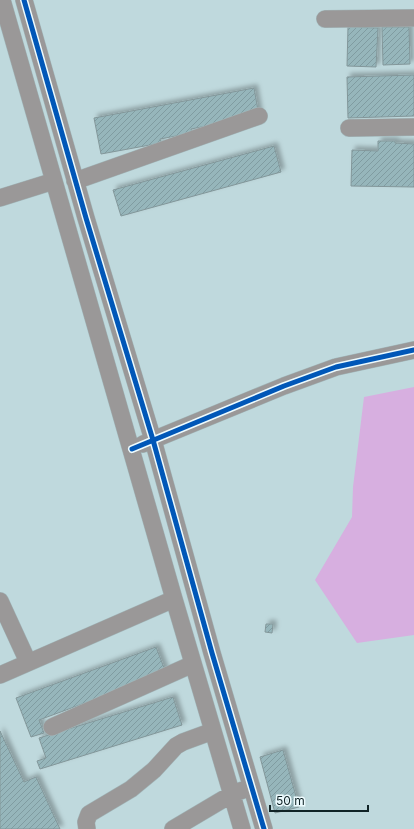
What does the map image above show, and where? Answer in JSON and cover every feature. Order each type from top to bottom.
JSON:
[{"type":"street","points":[[2,0],[174,599],[242,829]]},
{"type":"street","points":[[24,0],[264,829]]},
{"type":"street","points":[[325,19],[414,18]]},
{"type":"street","points":[[76,181],[259,116]]},
{"type":"street","points":[[349,128],[414,127]]},
{"type":"street","points":[[0,198],[54,181]]},
{"type":"street","points":[[132,449],[284,386],[336,367],[414,350]]},
{"type":"street","points":[[0,675],[174,599]]},
{"type":"street","points":[[0,601],[28,662]]},
{"type":"street","points":[[52,727],[193,664]]},
{"type":"street","points":[[87,829],[86,822],[89,814],[131,789],[154,770],[176,746],[213,731]]},
{"type":"street","points":[[173,829],[232,794],[251,786]]},
{"type":"shaded area","points":[[414,387],[414,635],[357,643],[315,580],[352,517],[353,487],[364,397]]},
{"type":"building","points":[[348,27],[378,28],[376,67],[347,66]]},
{"type":"building","points":[[382,27],[409,27],[410,64],[383,65]]},
{"type":"building","points":[[414,75],[414,116],[348,118],[347,77]]},
{"type":"building","points":[[254,88],[259,116],[191,129],[192,133],[160,139],[161,143],[101,154],[94,118]]},
{"type":"building","points":[[378,141],[395,141],[395,143],[414,144],[414,187],[351,186],[352,150],[378,151]]},
{"type":"building","points":[[274,146],[281,172],[121,216],[113,190]]},
{"type":"building","points":[[266,624],[273,624],[272,633],[265,632]]},
{"type":"building","points":[[156,647],[166,673],[39,720],[44,733],[31,737],[16,698]]},
{"type":"building","points":[[173,697],[182,725],[40,769],[37,761],[46,758],[39,738]]},
{"type":"building","points":[[0,731],[24,782],[36,777],[60,829],[0,829]]},
{"type":"building","points":[[283,750],[299,807],[275,813],[260,757]]},
{"type":"cycle path","points":[[24,0],[86,218],[153,440],[212,653],[264,829]]},
{"type":"cycle path","points":[[132,449],[284,386],[336,367],[414,350]]}]
